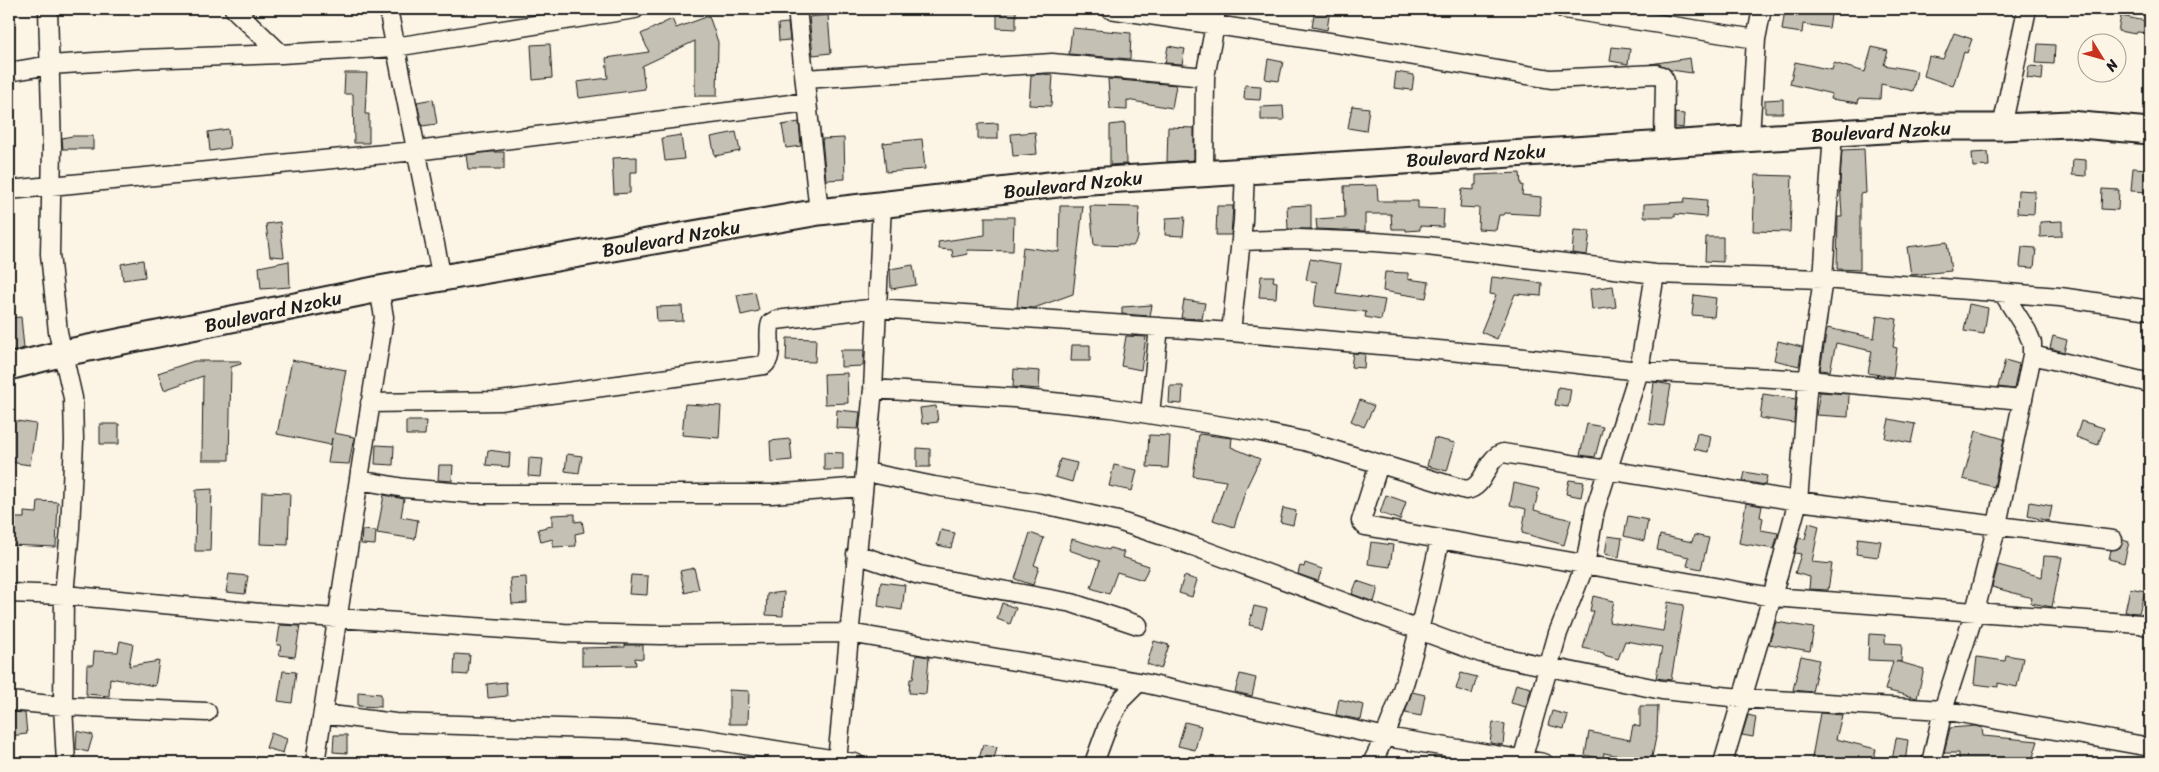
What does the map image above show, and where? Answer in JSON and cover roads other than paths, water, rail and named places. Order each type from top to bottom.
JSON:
[{"type":"street","points":[[48,9],[50,65],[50,254],[58,332],[73,398],[74,442],[70,528],[64,595],[63,706],[66,763]]},
{"type":"street","points":[[234,9],[281,54]]},
{"type":"street","points":[[388,9],[442,279]]},
{"type":"street","points":[[9,72],[50,65],[141,58],[281,54],[395,47],[635,9]]},
{"type":"street","points":[[796,9],[819,212]]},
{"type":"street","points":[[1110,9],[1215,17],[1551,79],[1656,74],[1662,76],[1665,81],[1664,143]]},
{"type":"street","points":[[1564,9],[1756,39]]},
{"type":"street","points":[[1750,138],[1756,39],[1762,9]]},
{"type":"street","points":[[2002,127],[2026,9]]},
{"type":"street","points":[[1204,172],[1205,77],[1215,17]]},
{"type":"street","points":[[805,79],[1052,63],[1205,77]]},
{"type":"street","points":[[9,190],[416,152],[808,102]]},
{"type":"street","name":"Boulevard Nzoku","points":[[9,367],[64,353],[379,289],[819,212],[1075,182],[1204,172],[1931,127],[2002,127],[2069,124],[2150,131]]},
{"type":"street","points":[[1722,763],[1772,597],[1798,501],[1808,380],[1823,279],[1833,134]]},
{"type":"street","points":[[1230,332],[1241,241],[1245,170]]},
{"type":"street","points":[[837,760],[873,389],[882,205]]},
{"type":"street","points":[[1241,241],[1333,239],[1655,274],[1823,279],[2060,296],[2150,310]]},
{"type":"street","points":[[1522,760],[1550,667],[1558,633],[1585,565],[1595,510],[1639,371],[1655,274]]},
{"type":"street","points":[[315,763],[384,317],[379,289]]},
{"type":"street","points":[[1931,763],[1943,710],[1974,611],[1997,525],[2032,356],[2032,343],[2027,331],[2003,293]]},
{"type":"street","points":[[370,403],[500,401],[764,364],[768,362],[770,357],[768,328],[770,323],[776,320],[877,308],[1230,332],[1507,356],[1639,371],[1808,380],[2022,400]]},
{"type":"street","points":[[1150,414],[1159,327]]},
{"type":"street","points":[[2032,356],[2150,383]]},
{"type":"street","points":[[873,389],[1014,398],[1150,414],[1304,441],[1466,490],[1476,487],[1495,457],[1503,454],[1798,501],[2113,540]]},
{"type":"street","points":[[1379,464],[1361,521],[1363,524],[1440,540],[1772,597],[1974,611],[2150,627]]},
{"type":"street","points":[[359,480],[404,488],[474,494],[772,494],[865,480],[934,486],[1039,503],[1118,521],[1190,545],[1481,654],[1662,690],[1741,698],[1943,710],[2150,748]]},
{"type":"street","points":[[1372,763],[1386,737],[1419,632],[1440,540]]},
{"type":"street","points":[[856,554],[919,575],[1072,603],[1138,625]]},
{"type":"street","points":[[9,593],[64,595],[260,613],[564,633],[849,633],[1139,682],[1386,737],[1544,763]]},
{"type":"street","points":[[1094,763],[1108,725],[1121,700],[1139,682]]},
{"type":"street","points":[[9,701],[63,706],[207,712]]},
{"type":"street","points":[[322,714],[395,723],[628,730],[701,738],[806,759],[856,763]]}]
